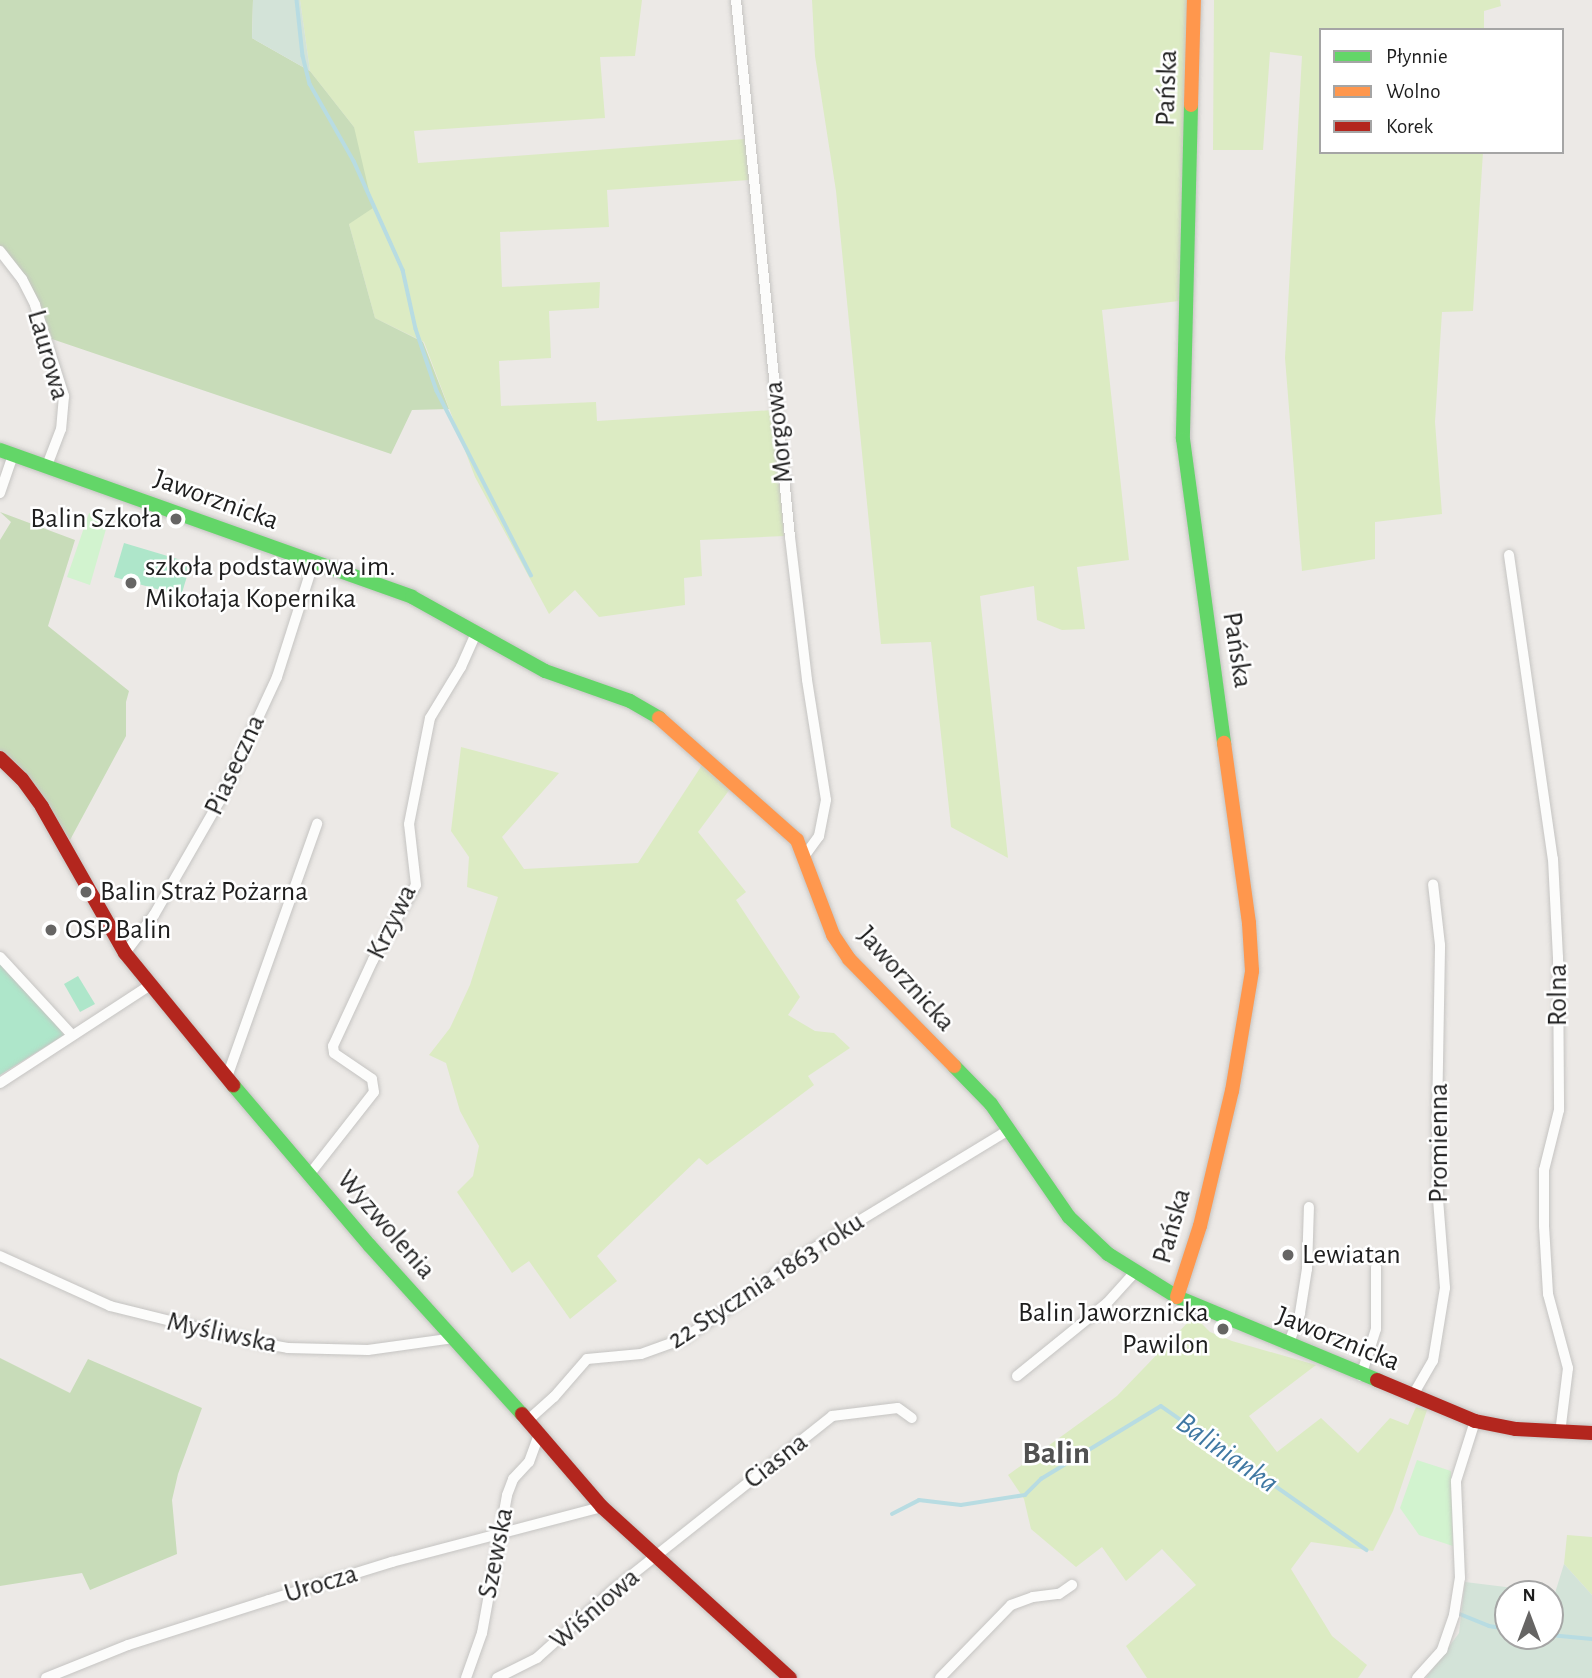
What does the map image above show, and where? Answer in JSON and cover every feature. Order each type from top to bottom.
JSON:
[{"type":"street","name":"Morgowa","points":[[736,0],[790,537],[807,680],[826,800],[819,836],[804,857]]},
{"type":"street","name":"Pańska","points":[[1177,1297],[1200,1226],[1232,1091],[1252,971],[1249,923],[1184,439],[1183,353],[1194,0]]},
{"type":"street","name":"Laurowa","points":[[0,251],[22,279],[35,305],[64,396],[61,429],[47,466]]},
{"type":"street","name":"Jaworznicka","points":[[6,453],[412,597],[545,671],[630,701],[664,721],[797,840],[833,935],[849,960],[976,1088],[1009,1130],[1069,1217],[1093,1242],[1177,1297],[1361,1376],[1475,1421],[1516,1429],[1592,1433]]},
{"type":"street","points":[[0,493],[6,453]]},
{"type":"street","name":"Rolna","points":[[1509,555],[1554,873],[1558,957],[1559,1110],[1544,1170],[1544,1226],[1548,1294],[1568,1368],[1560,1433]]},
{"type":"street","name":"Piaseczna","points":[[125,953],[166,895],[219,802],[276,677],[314,561]]},
{"type":"street","name":"Krzywa","points":[[309,1175],[374,1092],[372,1079],[334,1053],[333,1046],[373,960],[416,885],[409,824],[430,718],[461,667],[477,631]]},
{"type":"street","name":"Wyzwolenia","points":[[0,758],[22,779],[42,807],[125,953],[149,986],[309,1175],[602,1507],[790,1678]]},
{"type":"street","points":[[227,1077],[317,824]]},
{"type":"street","name":"Promienna","points":[[1413,1395],[1433,1361],[1445,1288],[1437,1160],[1440,945],[1433,884]]},
{"type":"street","points":[[0,957],[72,1035]]},
{"type":"street","points":[[0,1083],[149,986]]},
{"type":"street","name":"22 Stycznia 1863 roku","points":[[527,1421],[554,1397],[587,1359],[641,1354],[683,1339],[756,1290],[785,1266],[1009,1130]]},
{"type":"street","points":[[1288,1345],[1300,1313],[1307,1269],[1309,1207]]},
{"type":"street","name":"Myśliwska","points":[[0,1256],[110,1306],[260,1343],[288,1348],[368,1350],[455,1338]]},
{"type":"street","points":[[1361,1376],[1376,1329],[1377,1267]]},
{"type":"street","points":[[1017,1376],[1107,1303],[1135,1272]]},
{"type":"street","name":"Ciasna","points":[[655,1558],[832,1416],[898,1408],[912,1418]]},
{"type":"street","points":[[1417,1678],[1441,1650],[1455,1611],[1460,1557],[1456,1481],[1475,1421]]},
{"type":"street","name":"Szewska","points":[[466,1678],[482,1633],[492,1563],[513,1479],[528,1462],[539,1435]]},
{"type":"street","name":"Urocza","points":[[46,1678],[128,1645],[392,1562],[602,1507]]},
{"type":"street","name":"Wiśniowa","points":[[496,1678],[537,1658],[614,1589],[655,1558]]},
{"type":"street","points":[[940,1678],[1012,1605],[1025,1599],[1059,1594],[1072,1585]]},
{"type":"green space","points":[[0,0],[253,0],[252,38],[310,71],[354,127],[373,208],[349,224],[375,318],[423,342],[449,409],[412,410],[391,454],[49,338],[25,277],[0,245]]},
{"type":"green space","points":[[253,0],[300,0],[310,71],[252,38]]},
{"type":"green space","points":[[300,0],[642,0],[635,56],[600,57],[605,118],[414,131],[418,163],[745,139],[749,180],[607,190],[609,227],[500,232],[502,287],[600,282],[599,308],[549,311],[551,358],[499,361],[501,406],[596,402],[597,421],[773,410],[784,536],[700,540],[702,576],[684,578],[685,605],[599,617],[575,590],[549,614],[475,477],[424,342],[375,318],[349,224],[354,127],[310,71]]},
{"type":"green space","points":[[812,0],[1189,0],[1179,301],[1102,310],[1129,560],[1077,567],[1085,629],[1062,630],[1037,620],[1034,586],[980,596],[1008,858],[951,827],[931,642],[881,644],[836,191],[815,56]]},
{"type":"green space","points":[[1214,0],[1500,0],[1501,6],[1484,11],[1484,28],[1319,28],[1319,154],[1483,154],[1473,311],[1442,312],[1435,422],[1442,514],[1375,522],[1375,559],[1302,571],[1285,358],[1302,56],[1270,52],[1263,150],[1213,150]]},
{"type":"green space","points":[[0,512],[75,540],[48,626],[129,691],[126,702],[126,736],[70,840],[47,806],[0,751],[0,540],[11,522]]},
{"type":"green space","points":[[89,513],[108,522],[90,585],[67,577]]},
{"type":"green space","points":[[124,543],[191,563],[181,596],[114,577]]},
{"type":"green space","points":[[461,747],[559,773],[502,837],[524,869],[638,863],[702,765],[730,789],[698,832],[746,892],[736,900],[800,997],[788,1015],[815,1031],[834,1033],[850,1048],[808,1076],[814,1085],[707,1165],[699,1158],[597,1256],[617,1281],[570,1319],[529,1261],[512,1273],[457,1192],[473,1176],[479,1146],[460,1111],[446,1063],[429,1055],[450,1028],[470,985],[498,897],[467,887],[469,857],[451,831]]},
{"type":"green space","points":[[0,952],[64,1035],[0,1075]]},
{"type":"green space","points":[[78,976],[95,1004],[80,1012],[64,984]]},
{"type":"green space","points":[[1194,1316],[1210,1332],[1232,1341],[1316,1365],[1249,1416],[1277,1452],[1321,1418],[1358,1453],[1390,1418],[1408,1425],[1416,1407],[1427,1410],[1393,1511],[1373,1551],[1311,1542],[1291,1569],[1332,1636],[1367,1665],[1358,1678],[1147,1678],[1126,1646],[1196,1585],[1162,1549],[1126,1581],[1102,1547],[1076,1567],[1031,1529],[1024,1499],[1008,1475],[1117,1396]]},
{"type":"green space","points":[[0,1358],[70,1393],[88,1359],[202,1408],[178,1474],[172,1500],[177,1554],[90,1590],[82,1573],[0,1586]]},
{"type":"green space","points":[[1417,1460],[1451,1471],[1453,1546],[1419,1535],[1400,1508]]},
{"type":"green space","points":[[1567,1535],[1592,1537],[1592,1595],[1564,1564]]},
{"type":"green space","points":[[1564,1564],[1592,1595],[1592,1678],[1426,1678],[1459,1633],[1465,1582],[1494,1586],[1494,1650],[1564,1650],[1564,1580],[1559,1580]]},
{"type":"waterway","points":[[297,0],[303,56],[310,84],[354,161],[403,270],[416,329],[437,391],[531,575]]},
{"type":"waterway","name":"Balinianka","points":[[892,1514],[919,1500],[961,1505],[1025,1495],[1041,1479],[1161,1406],[1367,1550]]},
{"type":"waterway","name":"Balinianka","points":[[1460,1614],[1494,1627]]},
{"type":"waterway","name":"Balinianka","points":[[1564,1636],[1592,1639]]},
{"type":"traffic: fast","points":[[1191,105],[1183,439],[1224,743]]},
{"type":"traffic: fast","points":[[0,450],[412,597],[545,671],[630,701],[659,718]]},
{"type":"traffic: fast","points":[[954,1066],[991,1104],[1069,1217],[1108,1254],[1177,1297],[1377,1380]]},
{"type":"traffic: fast","points":[[233,1085],[370,1246],[522,1414]]},
{"type":"traffic: slow","points":[[1191,105],[1194,0]]},
{"type":"traffic: slow","points":[[659,718],[797,840],[833,935],[849,959],[954,1066]]},
{"type":"traffic: slow","points":[[1177,1297],[1200,1226],[1232,1091],[1252,971],[1249,923],[1224,743]]},
{"type":"traffic: jam","points":[[0,758],[22,779],[42,807],[125,953],[233,1085]]},
{"type":"traffic: jam","points":[[1377,1380],[1475,1421],[1516,1429],[1592,1433]]},
{"type":"traffic: jam","points":[[522,1414],[602,1507],[790,1678]]},
{"type":"place","name":"Balin Szkoła","points":[[176,519]]},
{"type":"place","name":"szkoła podstawowa im. Mikołaja Kopernika","points":[[131,583]]},
{"type":"place","name":"Balin Straż Pożarna","points":[[86,892]]},
{"type":"place","name":"OSP Balin","points":[[51,930]]},
{"type":"place","name":"Lewiatan","points":[[1288,1255]]},
{"type":"place","name":"Balin Jaworznicka Pawilon","points":[[1223,1329]]},
{"type":"district","name":"Balin","points":[[1056,1453]]}]
